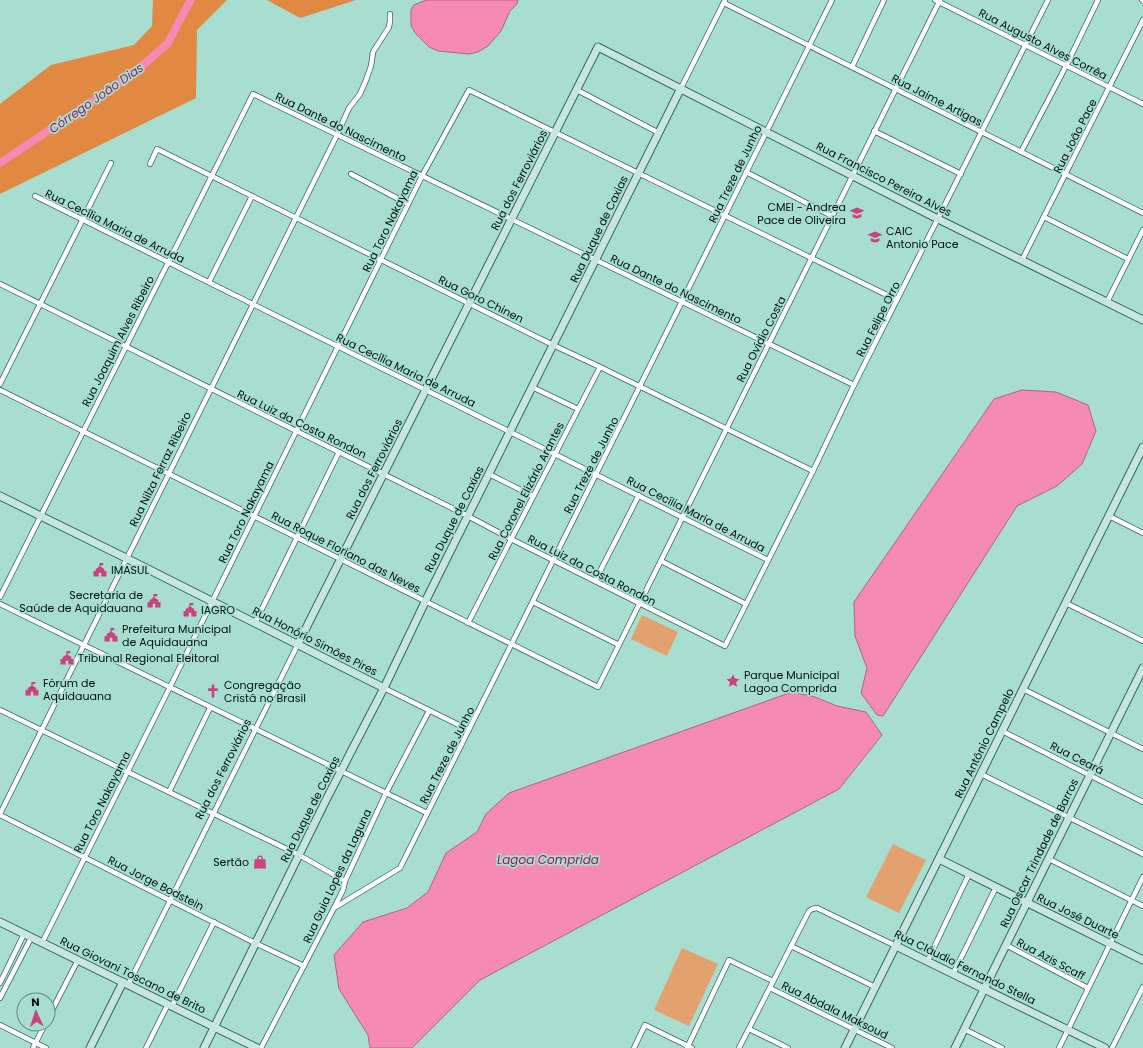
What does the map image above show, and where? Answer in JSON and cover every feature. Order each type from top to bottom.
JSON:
[{"type":"main road","name":"Rua dos Ferroviários","points":[[298,644],[598,47],[681,88]]},
{"type":"main road","name":"Rua Francisco Pereira Alves","points":[[681,88],[938,219],[1143,320]]},
{"type":"main road","name":"Rua Duque de Caxias","points":[[204,1048],[340,771],[384,688],[424,602],[681,88]]},
{"type":"main road","name":"Rua Antônio Campelo","points":[[845,1048],[1143,447]]},
{"type":"main road","name":"Rua Honório Simões Pires","points":[[0,496],[384,688]]},
{"type":"main road","name":"Rua Oscar Trindade de Barros","points":[[955,1048],[1143,668]]},
{"type":"main road","name":"Rua José Duarte","points":[[939,859],[1143,960]]},
{"type":"main road","name":"Rua Giovani Toscano de Brito","points":[[0,922],[257,1048]]},
{"type":"main road","name":"Rua Cláudio Fernando Stella","points":[[896,946],[1105,1048]]},
{"type":"main road","name":"Rua dos Ferroviários","points":[[90,1048],[125,983]]},
{"type":"street","name":"Rua Treze de Junho","points":[[334,908],[400,868],[832,0]]},
{"type":"street","points":[[852,67],[884,0]]},
{"type":"street","name":"Rua Felipe Orro","points":[[725,646],[813,471],[854,385],[1048,0]]},
{"type":"street","points":[[1021,152],[1066,66],[1098,0]]},
{"type":"street","name":"Rua Augusto Alves Corrêa","points":[[938,1],[1143,104]]},
{"type":"street","name":"Rua Ovídio Costa","points":[[598,687],[896,89],[938,1]]},
{"type":"street","name":"Rua Jaime Artigas","points":[[725,2],[809,46],[1143,213]]},
{"type":"street","name":"Rua Duque de Caxias","points":[[681,88],[725,2]]},
{"type":"street","name":"Rua Nilza Ferraz Ribeiro","points":[[0,815],[349,108],[360,94],[371,66],[373,52],[389,27],[390,14]]},
{"type":"street","name":"Rua João Pace","points":[[1022,260],[1143,20]]},
{"type":"street","name":"Rua Toro Nakayama","points":[[42,943],[422,176],[469,90],[555,132]]},
{"type":"street","points":[[577,90],[659,133]]},
{"type":"street","name":"Rua Dante do Nascimento","points":[[253,94],[854,385]]},
{"type":"street","name":"Rua Joaquim Alves Ribeiro","points":[[0,597],[253,94]]},
{"type":"street","points":[[555,132],[897,300]]},
{"type":"street","points":[[874,132],[961,174]]},
{"type":"street","name":"Rua Goro Chinen","points":[[150,164],[157,149],[469,304],[813,471]]},
{"type":"street","points":[[0,384],[111,163]]},
{"type":"street","points":[[746,172],[832,216]]},
{"type":"street","points":[[351,174],[408,204]]},
{"type":"street","name":"Rua Cecília Maria de Arruda","points":[[35,196],[768,560]]},
{"type":"street","points":[[209,282],[252,196]]},
{"type":"street","points":[[1044,218],[1128,259]]},
{"type":"street","points":[[1107,302],[1143,230]]},
{"type":"street","name":"Rua Luiz da Costa Rondon","points":[[0,284],[384,474],[639,604],[725,646]]},
{"type":"street","name":"Rua Coronel Elizário Arantes","points":[[468,623],[600,367]]},
{"type":"street","points":[[532,387],[578,409]]},
{"type":"street","name":"Rua Roque Floriano das Neves","points":[[0,390],[424,602],[598,687]]},
{"type":"street","points":[[256,623],[339,452]]},
{"type":"street","points":[[489,474],[533,496]]},
{"type":"street","points":[[595,581],[639,495]]},
{"type":"street","points":[[1109,516],[1143,533]]},
{"type":"street","points":[[661,561],[746,604]]},
{"type":"street","points":[[533,602],[619,645]]},
{"type":"street","points":[[1066,602],[1143,641]]},
{"type":"street","points":[[0,604],[427,813]]},
{"type":"street","name":"Rua dos Ferroviários","points":[[125,983],[170,900],[298,644]]},
{"type":"street","name":"Rua Honório Simões Pires","points":[[384,688],[469,730]]},
{"type":"street","points":[[1023,689],[1143,749]]},
{"type":"street","points":[[169,792],[210,708]]},
{"type":"street","points":[[0,710],[299,855],[345,881]]},
{"type":"street","name":"Rua Guia Lopes da Laguna","points":[[261,1048],[343,890],[345,881],[386,793],[429,711]]},
{"type":"street","name":"Rua Ceará","points":[[1002,731],[1143,802]]},
{"type":"street","points":[[981,774],[1069,816],[1143,854]]},
{"type":"street","name":"Rua Jorge Bodstein","points":[[0,815],[304,966]]},
{"type":"street","points":[[1049,859],[1143,906]]},
{"type":"street","points":[[928,962],[969,874]]},
{"type":"street","points":[[1059,1048],[1143,877]]},
{"type":"street","points":[[953,974],[996,887]]},
{"type":"street","name":"Rua Cláudio Fernando Stella","points":[[791,946],[809,911],[814,908],[817,908],[896,946]]},
{"type":"street","points":[[146,1048],[214,922]]},
{"type":"street","points":[[0,983],[24,934]]},
{"type":"street","points":[[0,998],[31,938]]},
{"type":"street","name":"Rua Azis Scaff","points":[[1006,945],[1088,988]]},
{"type":"street","points":[[739,1048],[791,946],[875,987]]},
{"type":"street","points":[[56,1003],[78,960]]},
{"type":"street","name":"Rua Abdala Maksoud","points":[[689,1047],[729,960],[773,981]]},
{"type":"street","points":[[1112,1048],[1143,987]]},
{"type":"street","name":"Rua Abdala Maksoud","points":[[770,988],[892,1048]]},
{"type":"street","points":[[0,1025],[46,1048]]},
{"type":"street","points":[[634,1048],[645,1025],[689,1047]]},
{"type":"street","points":[[749,1029],[788,1048]]},
{"type":"street","points":[[964,1029],[1002,1048]]},
{"type":"street","points":[[33,1048],[41,1032]]},
{"type":"shaded area","points":[[153,0],[227,0],[197,30],[196,98],[0,194],[0,104],[51,65],[134,45],[152,26]]},
{"type":"shaded area","points":[[267,0],[356,0],[300,18]]},
{"type":"shaded area","points":[[642,615],[678,632],[667,656],[631,639]]},
{"type":"shaded area","points":[[893,844],[926,860],[899,913],[866,897]]},
{"type":"shaded area","points":[[682,948],[718,964],[689,1026],[654,1010]]},
{"type":"water","points":[[426,0],[518,0],[517,4],[510,11],[501,31],[488,46],[478,52],[469,54],[438,51],[429,47],[416,34],[411,26],[411,10],[414,5]]},
{"type":"water","points":[[1022,390],[1056,392],[1088,405],[1096,431],[1082,464],[1057,486],[1017,506],[883,716],[877,715],[861,693],[867,668],[855,636],[854,602],[994,399]]},
{"type":"water","name":"Lagoa Comprida","points":[[792,692],[815,697],[837,706],[866,712],[882,735],[839,789],[480,980],[412,1048],[370,1048],[368,1035],[339,989],[334,955],[363,922],[407,908],[428,892],[446,853],[477,832],[486,814],[509,793]]},
{"type":"waterway","name":"Córrego João Dias","points":[[0,163],[133,74],[168,43],[191,0]]},
{"type":"place","name":"CMEI - Andrea Pace de Oliveira","points":[[857,213]]},
{"type":"place","name":"CAIC Antonio Pace","points":[[875,237]]},
{"type":"place","name":"IMASUL","points":[[100,570]]},
{"type":"place","name":"Secretaria de Saúde de Aquidauana","points":[[154,601]]},
{"type":"place","name":"IAGRO","points":[[190,610]]},
{"type":"place","name":"Prefeitura Municipal de Aquidauana","points":[[111,635]]},
{"type":"place","name":"Tribunal Regional Eleitoral","points":[[67,658]]},
{"type":"place","name":"Parque Municipal Lagoa Comprida","points":[[733,681]]},
{"type":"place","name":"Fórum de Aquidauana","points":[[32,689]]},
{"type":"place","name":"Congregação Cristâ no Brasil","points":[[213,691]]},
{"type":"place","name":"Sertão","points":[[260,862]]}]
